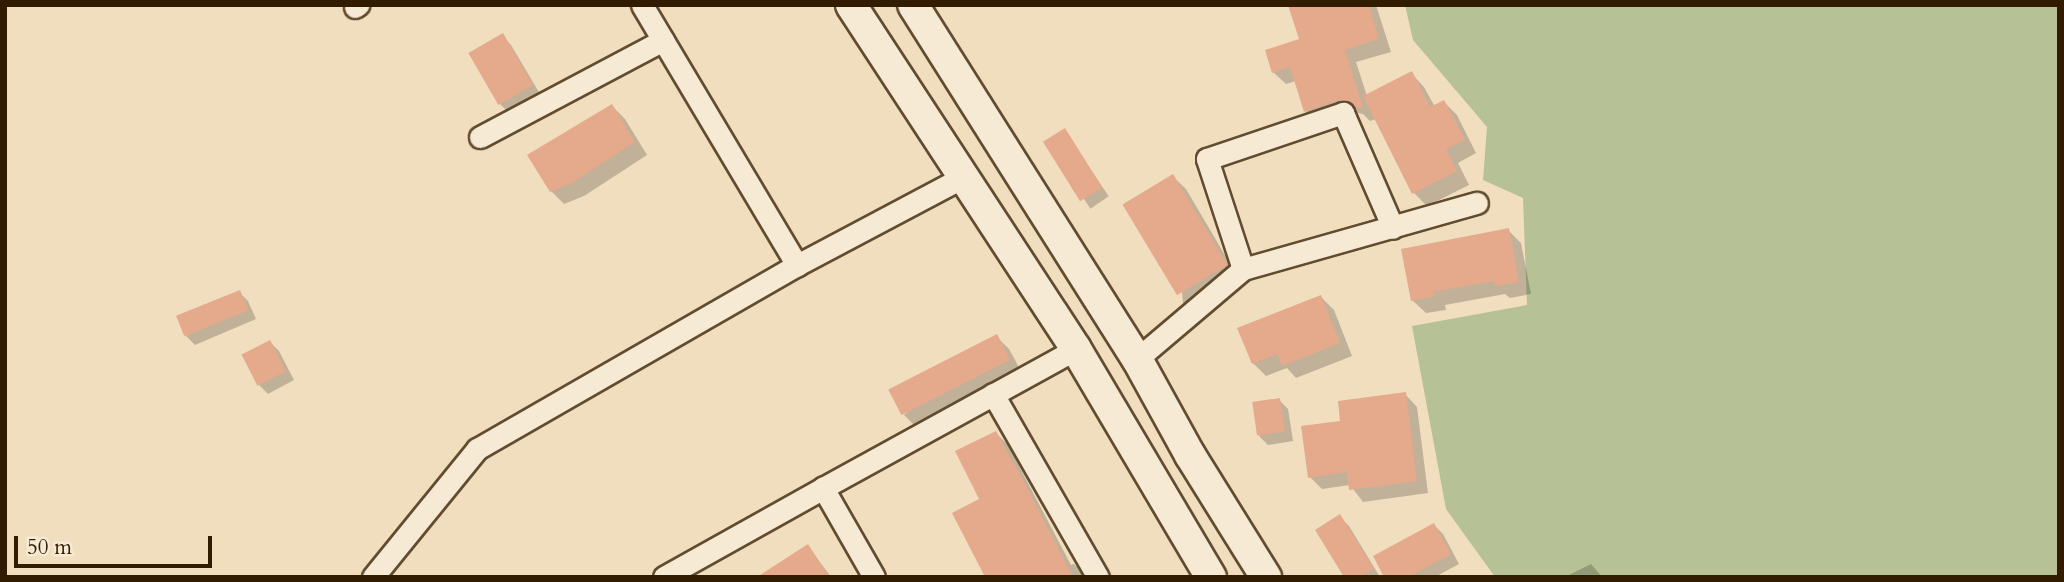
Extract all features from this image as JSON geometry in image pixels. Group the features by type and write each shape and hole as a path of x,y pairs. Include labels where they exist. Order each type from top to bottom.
{"main road":[{"path":"851,5 1076,349 1211,577"},
{"path":"913,5 1137,359 1190,455 1266,577"},
{"path":"1076,349 1116,325"}],"street":[{"path":"642,5 797,265"},
{"path":"480,137 663,40"},
{"path":"1242,269 1207,159 1343,113 1393,228"},
{"path":"373,577 477,449 797,265 963,177"},
{"path":"1137,359 1242,269 1477,203"},
{"path":"664,577 1076,349"},
{"path":"993,394 1098,577"},
{"path":"823,488 874,577"}],"green space":[{"path":"1405,5 2059,5 2059,577 1495,577 1446,509 1412,326 1527,305 1523,198 1483,180 1487,127 1413,40"}],"building":[{"path":"1288,5 1369,5 1379,39 1345,50 1363,107 1356,109 1351,102 1339,100 1304,112 1290,67 1272,73 1265,50 1299,39"},
{"path":"503,33 533,85 498,105 468,53"},
{"path":"1412,71 1430,107 1444,100 1465,140 1446,149 1457,171 1412,194 1363,96"},
{"path":"612,104 635,142 570,184 550,192 527,155"},
{"path":"1065,128 1102,187 1080,201 1043,142"},
{"path":"1173,174 1228,265 1177,295 1122,204"},
{"path":"1509,228 1519,282 1495,286 1494,281 1433,292 1434,297 1411,301 1401,249"},
{"path":"240,290 248,310 184,336 176,316"},
{"path":"1321,295 1340,343 1282,366 1277,354 1252,364 1237,328"},
{"path":"997,334 1010,360 901,415 888,389"},
{"path":"270,340 286,371 257,386 241,355"},
{"path":"1406,392 1417,481 1349,490 1347,472 1308,478 1301,426 1340,421 1338,401"},
{"path":"1280,398 1285,432 1257,436 1252,402"},
{"path":"996,431 1073,577 985,577 952,513 979,499 955,451"},
{"path":"1340,514 1374,569 1360,577 1344,577 1315,530"},
{"path":"1434,523 1451,554 1409,577 1384,577 1373,556"},
{"path":"808,544 829,577 757,577"}]}
